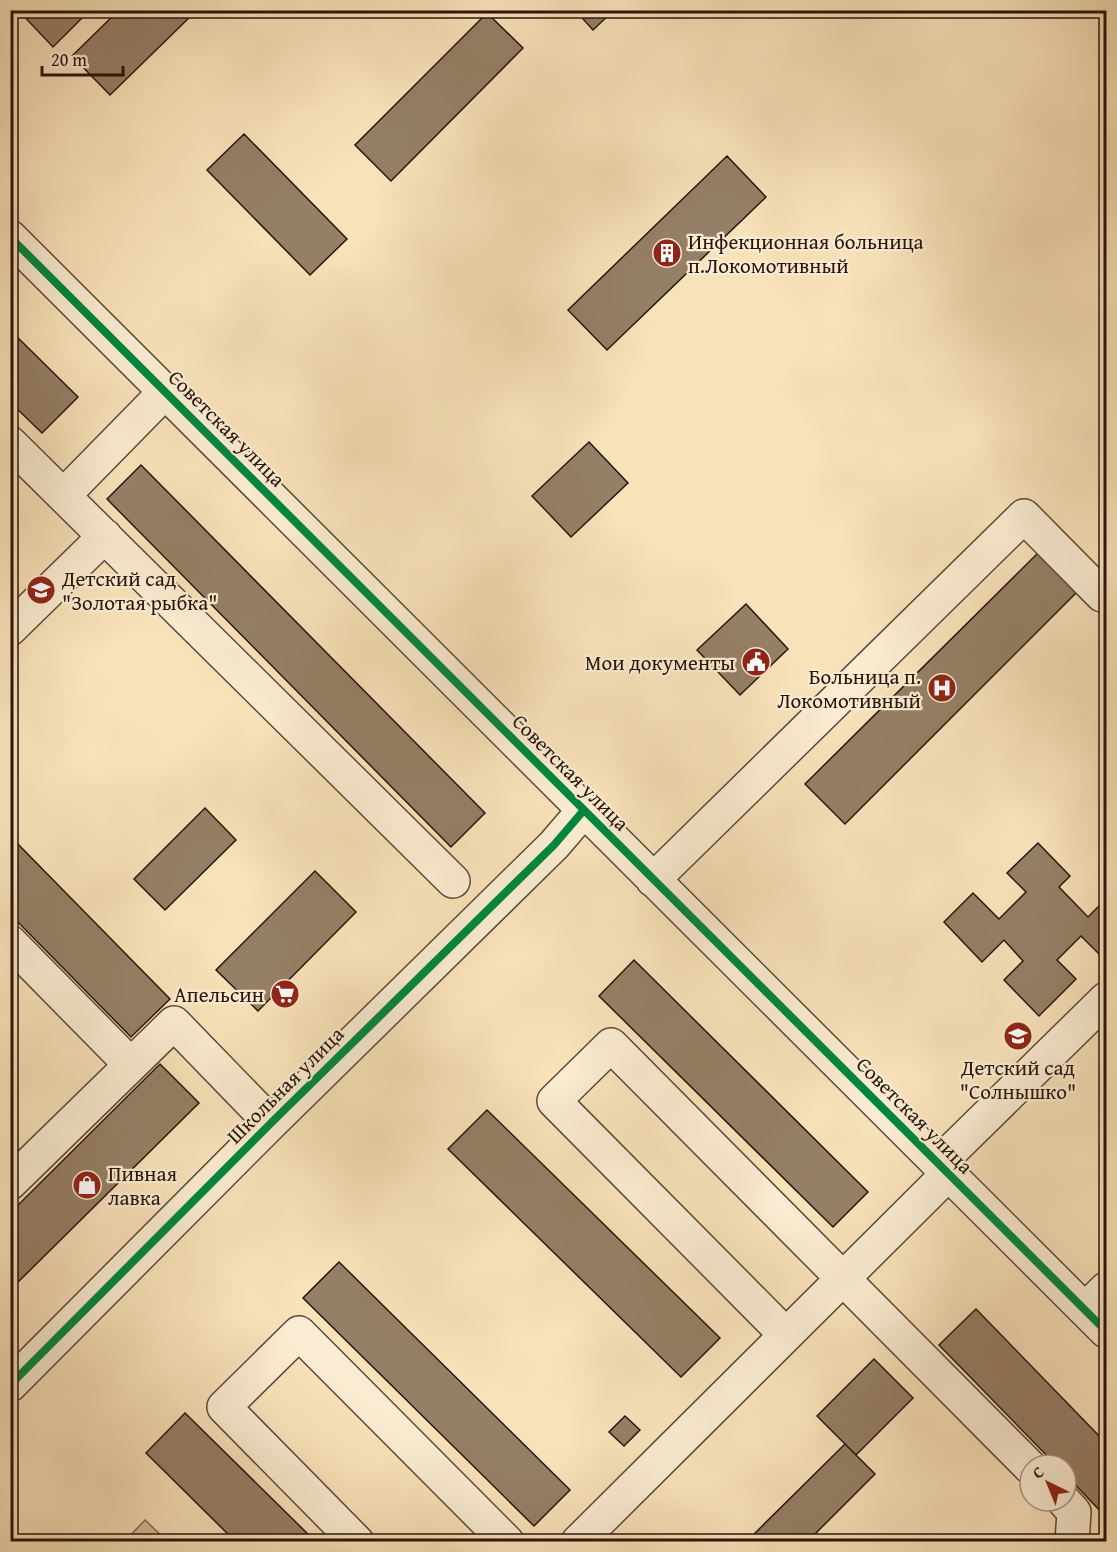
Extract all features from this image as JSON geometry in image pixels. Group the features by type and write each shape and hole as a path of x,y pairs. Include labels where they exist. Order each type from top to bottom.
{"street":[{"name":"Советская улица","path":"10,237 943,1169 1099,1310"},
{"path":"64,495 165,392"},
{"path":"10,442 453,881"},
{"path":"653,880 1024,516 1102,595"},
{"path":"10,629 105,536"},
{"name":"Школьная улица","path":"10,1385 554,845 584,810"},
{"path":"10,942 131,1065"},
{"path":"578,1542 843,1279 943,1169 1107,999"},
{"path":"10,1183 174,1023 272,1123"},
{"path":"786,1335 554,1101 611,1045 1018,1455"},
{"path":"357,1542 224,1407 299,1333 507,1542"},
{"path":"1072,1542 1074,1513"}],"shaded area":[{"path":"145,1520 167,1541 125,1541"}],"building":[{"path":"18,10 90,10 53,47"},
{"path":"119,10 197,10 110,95 72,56"},
{"path":"575,10 614,10 593,30"},
{"path":"487,13 523,48 391,181 355,145"},
{"path":"244,134 347,239 310,275 207,170"},
{"name":"Инфекционная больница п.Локомотивный","path":"727,156 766,197 607,350 568,310"},
{"path":"10,330 78,397 42,433 10,402"},
{"path":"589,442 628,483 571,537 532,496"},
{"path":"141,465 485,813 451,847 107,499"},
{"name":"Больница п. Локомотивный","path":"1039,552 1078,591 845,824 805,784"},
{"path":"746,604 788,649 740,695 697,650"},
{"path":"205,808 236,840 165,910 134,879"},
{"path":"10,836 170,999 131,1037 10,914"},
{"path":"1038,843 1070,876 1059,887 1088,917 1106,899 1106,952 1102,957 1081,936 1057,960 1076,979 1039,1016 1004,980 1023,961 1004,940 982,962 944,922 973,893 999,919 1026,892 1007,873"},
{"path":"315,871 356,912 258,1011 216,970"},
{"path":"634,960 868,1192 833,1227 599,996"},
{"path":"160,1064 199,1103 10,1290 10,1213"},
{"path":"487,1110 720,1338 681,1377 448,1149"},
{"path":"339,1262 570,1490 534,1526 303,1298"},
{"path":"976,1309 1106,1443 1106,1517 1078,1488 1078,1453 1044,1453 939,1345"},
{"path":"874,1359 913,1398 856,1455 817,1416"},
{"path":"185,1413 316,1542 236,1542 146,1453"},
{"path":"625,1416 640,1430 624,1446 609,1432"},
{"path":"845,1444 875,1474 807,1542 746,1542"}],"cycle path":[{"path":"10,237 1106,1331"},
{"path":"10,1385 271,1123 554,845 584,810"}],"place":[{"name":"Инфекционная больница п.Локомотивный","path":"667,253"},
{"name":"Детский сад \"Золотая рыбка\"","path":"41,590"},
{"name":"Мои документы","path":"756,662"},
{"name":"Больница п. Локомотивный","path":"942,688"},
{"name":"Апельсин","path":"285,994"},
{"name":"Детский сад \"Солнышко\"","path":"1018,1036"},
{"name":"Пивная лавка","path":"87,1185"}]}
